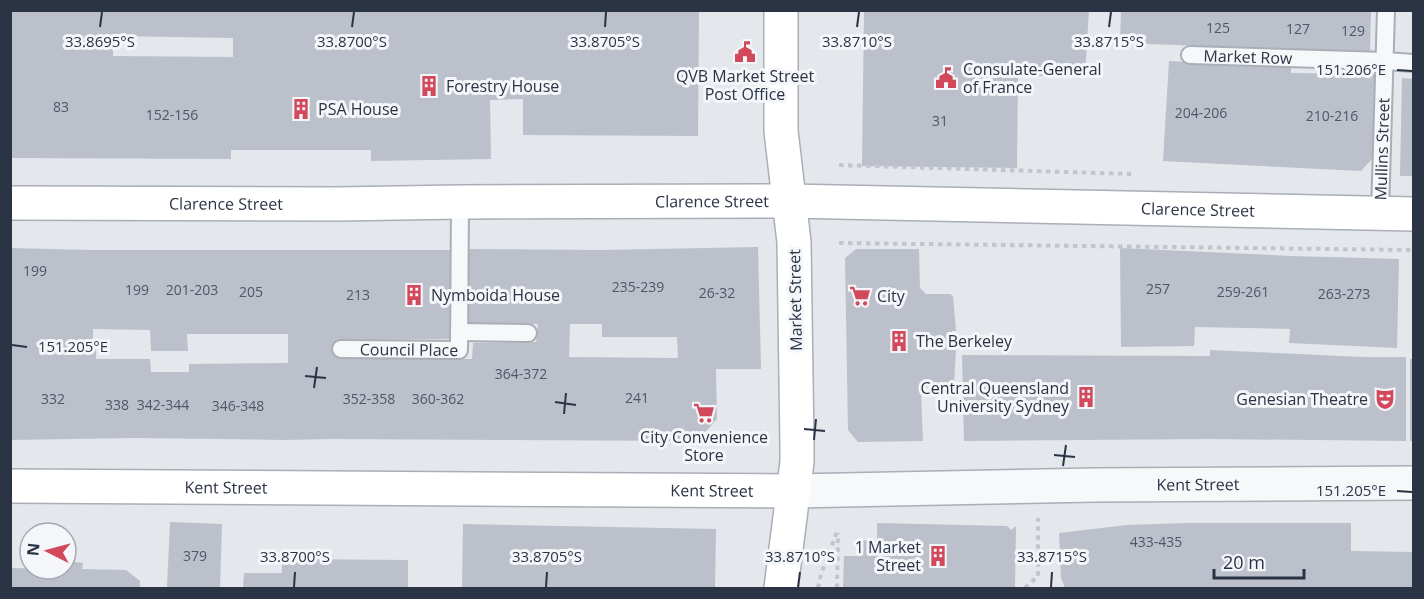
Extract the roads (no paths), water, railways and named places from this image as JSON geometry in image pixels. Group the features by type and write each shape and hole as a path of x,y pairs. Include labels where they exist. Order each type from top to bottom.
{"street":[{"name":"Market Street","path":"781,10 781,130 794,242 798,446 781,588"},
{"name":"Clarence Street","path":"10,203 337,204 789,201 1413,214"},
{"name":"Kent Street","path":"10,486 793,490 1413,483"}],"lane":[{"name":"Mullins Street","path":"1380,213 1386,10"},
{"name":"Market Row","path":"1190,55 1413,63"},
{"name":"Council Place","path":"341,349 459,350 460,202"},
{"name":"Council Place","path":"459,332 528,333"}],"place":[{"name":"QVB Market Street Post Office","path":"745,52"},
{"name":"Consulate-General of France","path":"946,78"},
{"name":"Forestry House","path":"429,86"},
{"name":"PSA House","path":"301,109"},
{"name":"Nymboida House","path":"414,295"},
{"name":"City","path":"860,296"},
{"name":"The Berkeley","path":"899,341"},
{"name":"Central Queensland University Sydney","path":"1086,397"},
{"name":"Genesian Theatre","path":"1385,399"},
{"name":"City Convenience Store","path":"704,413"},
{"name":"1 Market Street","path":"938,556"}]}
